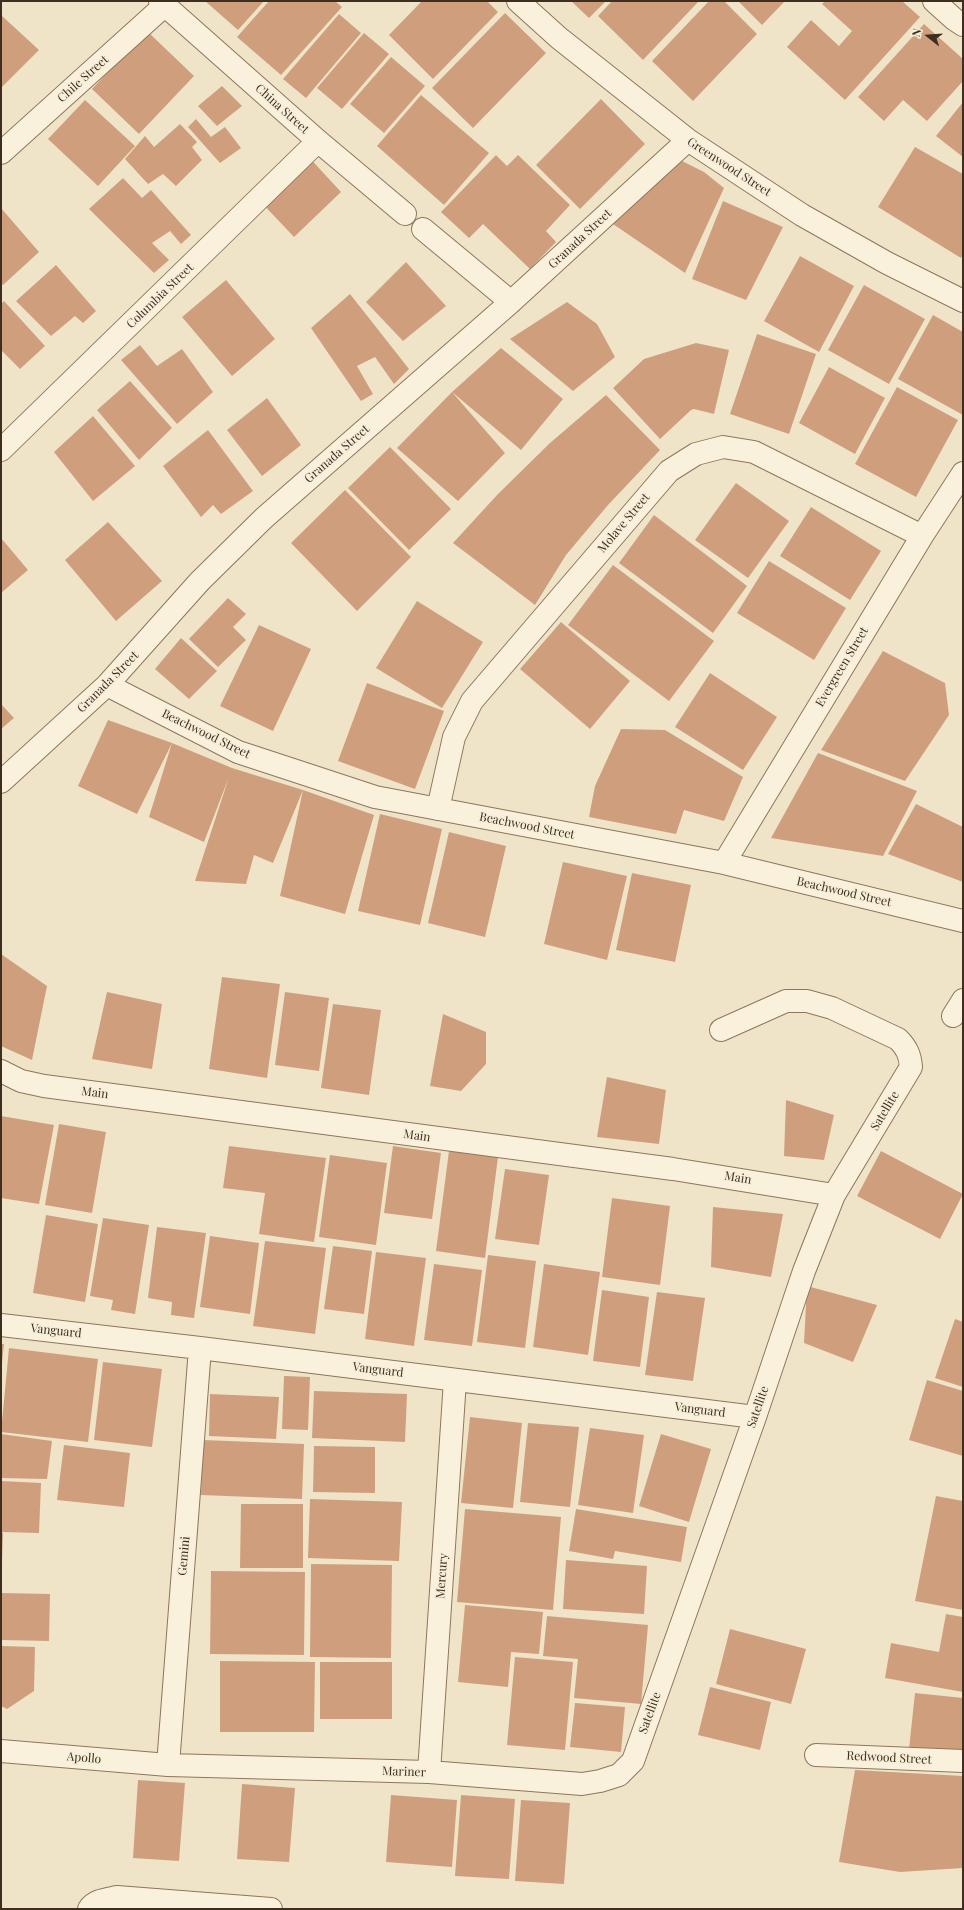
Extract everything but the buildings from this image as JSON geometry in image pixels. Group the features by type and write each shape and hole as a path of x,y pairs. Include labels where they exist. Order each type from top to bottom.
{"street":[{"name":"Greenwood Street","path":"518,1 560,38 688,140 802,215 887,263 963,301"},
{"path":"934,1 963,25"},
{"name":"China Street","path":"163,3 318,141 405,214"},
{"name":"Chile Street","path":"1,153 163,3"},
{"name":"Granada Street","path":"1,782 107,685 200,581 264,518 511,302 688,140"},
{"name":"Columbia Street","path":"1,450 318,141"},
{"path":"424,229 511,302"},
{"name":"Molave Street","path":"438,809 454,737 472,701 668,470 696,454 723,447 754,452 922,536"},
{"name":"Evergreen Street","path":"724,863 922,536 963,473"},
{"name":"Beachwood Street","path":"107,685 238,752 375,797 724,863 963,921"},
{"name":"Satellite","path":"633,1761 755,1417 804,1271 834,1195 911,1067 910,1056 906,1047 898,1040 832,1008 808,1001 786,1000 721,1030"},
{"name":"Main","path":"1,1071 21,1081 44,1086 673,1169 834,1195"},
{"name":"Vanguard","path":"1,1325 200,1348 755,1417"},
{"name":"Gemini","path":"168,1765 200,1348"},
{"name":"Mercury","path":"429,1772 455,1380"},
{"name":"Apollo","path":"1,1751 168,1765"},
{"name":"Redwood Street","path":"816,1755 963,1761"},
{"name":"Mariner","path":"168,1765 429,1772 582,1784 600,1781 619,1775 633,1761"},
{"path":"96,1904 117,1897 271,1909"}]}
